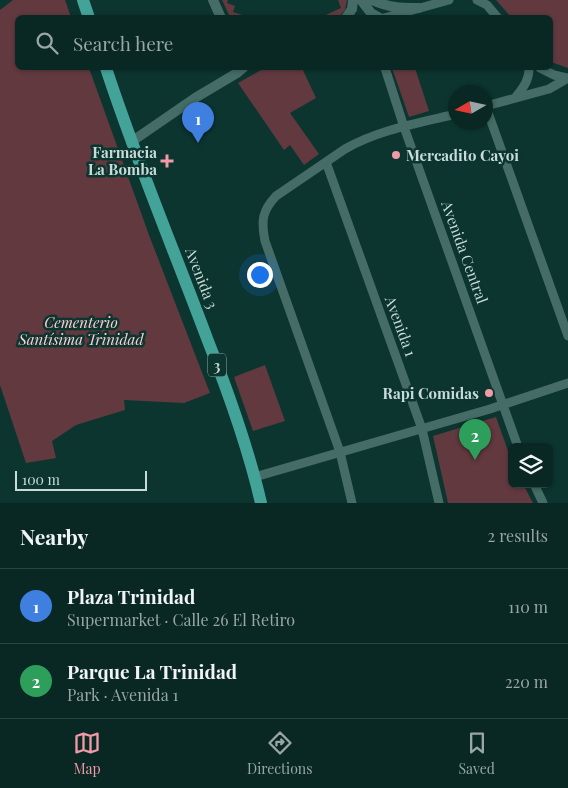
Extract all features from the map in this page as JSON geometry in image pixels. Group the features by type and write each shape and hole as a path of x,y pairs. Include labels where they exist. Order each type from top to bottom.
{"main road":[{"path":"83,0 89,15"},
{"name":"Avenida 3","path":"107,70 131,142 233,405 261,503"}],"street":[{"path":"213,0 219,15"},
{"path":"348,15 355,0 368,9 384,6 419,8"},
{"path":"361,0 368,9"},
{"path":"394,15 449,0"},
{"path":"477,0 487,5 495,15"},
{"path":"131,142 195,98 241,70"},
{"name":"Avenida Central","path":"385,70 517,443"},
{"path":"515,98 528,80 528,70"},
{"path":"545,70 568,78"},
{"path":"493,104 549,89 568,78"},
{"path":"352,503 340,452 265,241 262,227 264,212 276,196 363,139 448,116"},
{"path":"493,126 568,336"},
{"name":"Avenida 1","path":"326,162 422,429 439,503"},
{"path":"255,478 503,405 568,383"},
{"path":"536,488 543,503"}],"green space":[{"name":"Cementerio Santísima Trinidad","path":"13,0 65,0 70,15 15,15 15,70 90,70 149,235 210,393 184,403 124,400 125,410 76,425 52,441 56,458 26,463 0,385 0,10"},
{"path":"222,0 228,0 227,3 235,6 233,12 243,15 229,15"},
{"path":"338,0 347,0 345,10 341,15 326,15 341,8"},
{"path":"496,0 568,0 568,68 553,63 553,15 509,15"},
{"path":"261,70 303,70 316,98 290,113 319,154 304,165 290,145 284,150 238,83"},
{"path":"393,70 416,70 429,111 409,117"},
{"path":"265,365 285,421 253,431 234,377"},
{"path":"496,417 508,451 508,488 525,488 533,503 448,503 433,436"}],"place":[{"name":"Plaza Trinidad","path":"198,143"},
{"name":"Mercadito Cayoi","path":"396,155"},
{"name":"Farmacia La Bomba","path":"167,161"},
{"name":"Rapi Comidas","path":"489,393"},
{"name":"Parque La Trinidad","path":"475,460"}]}
